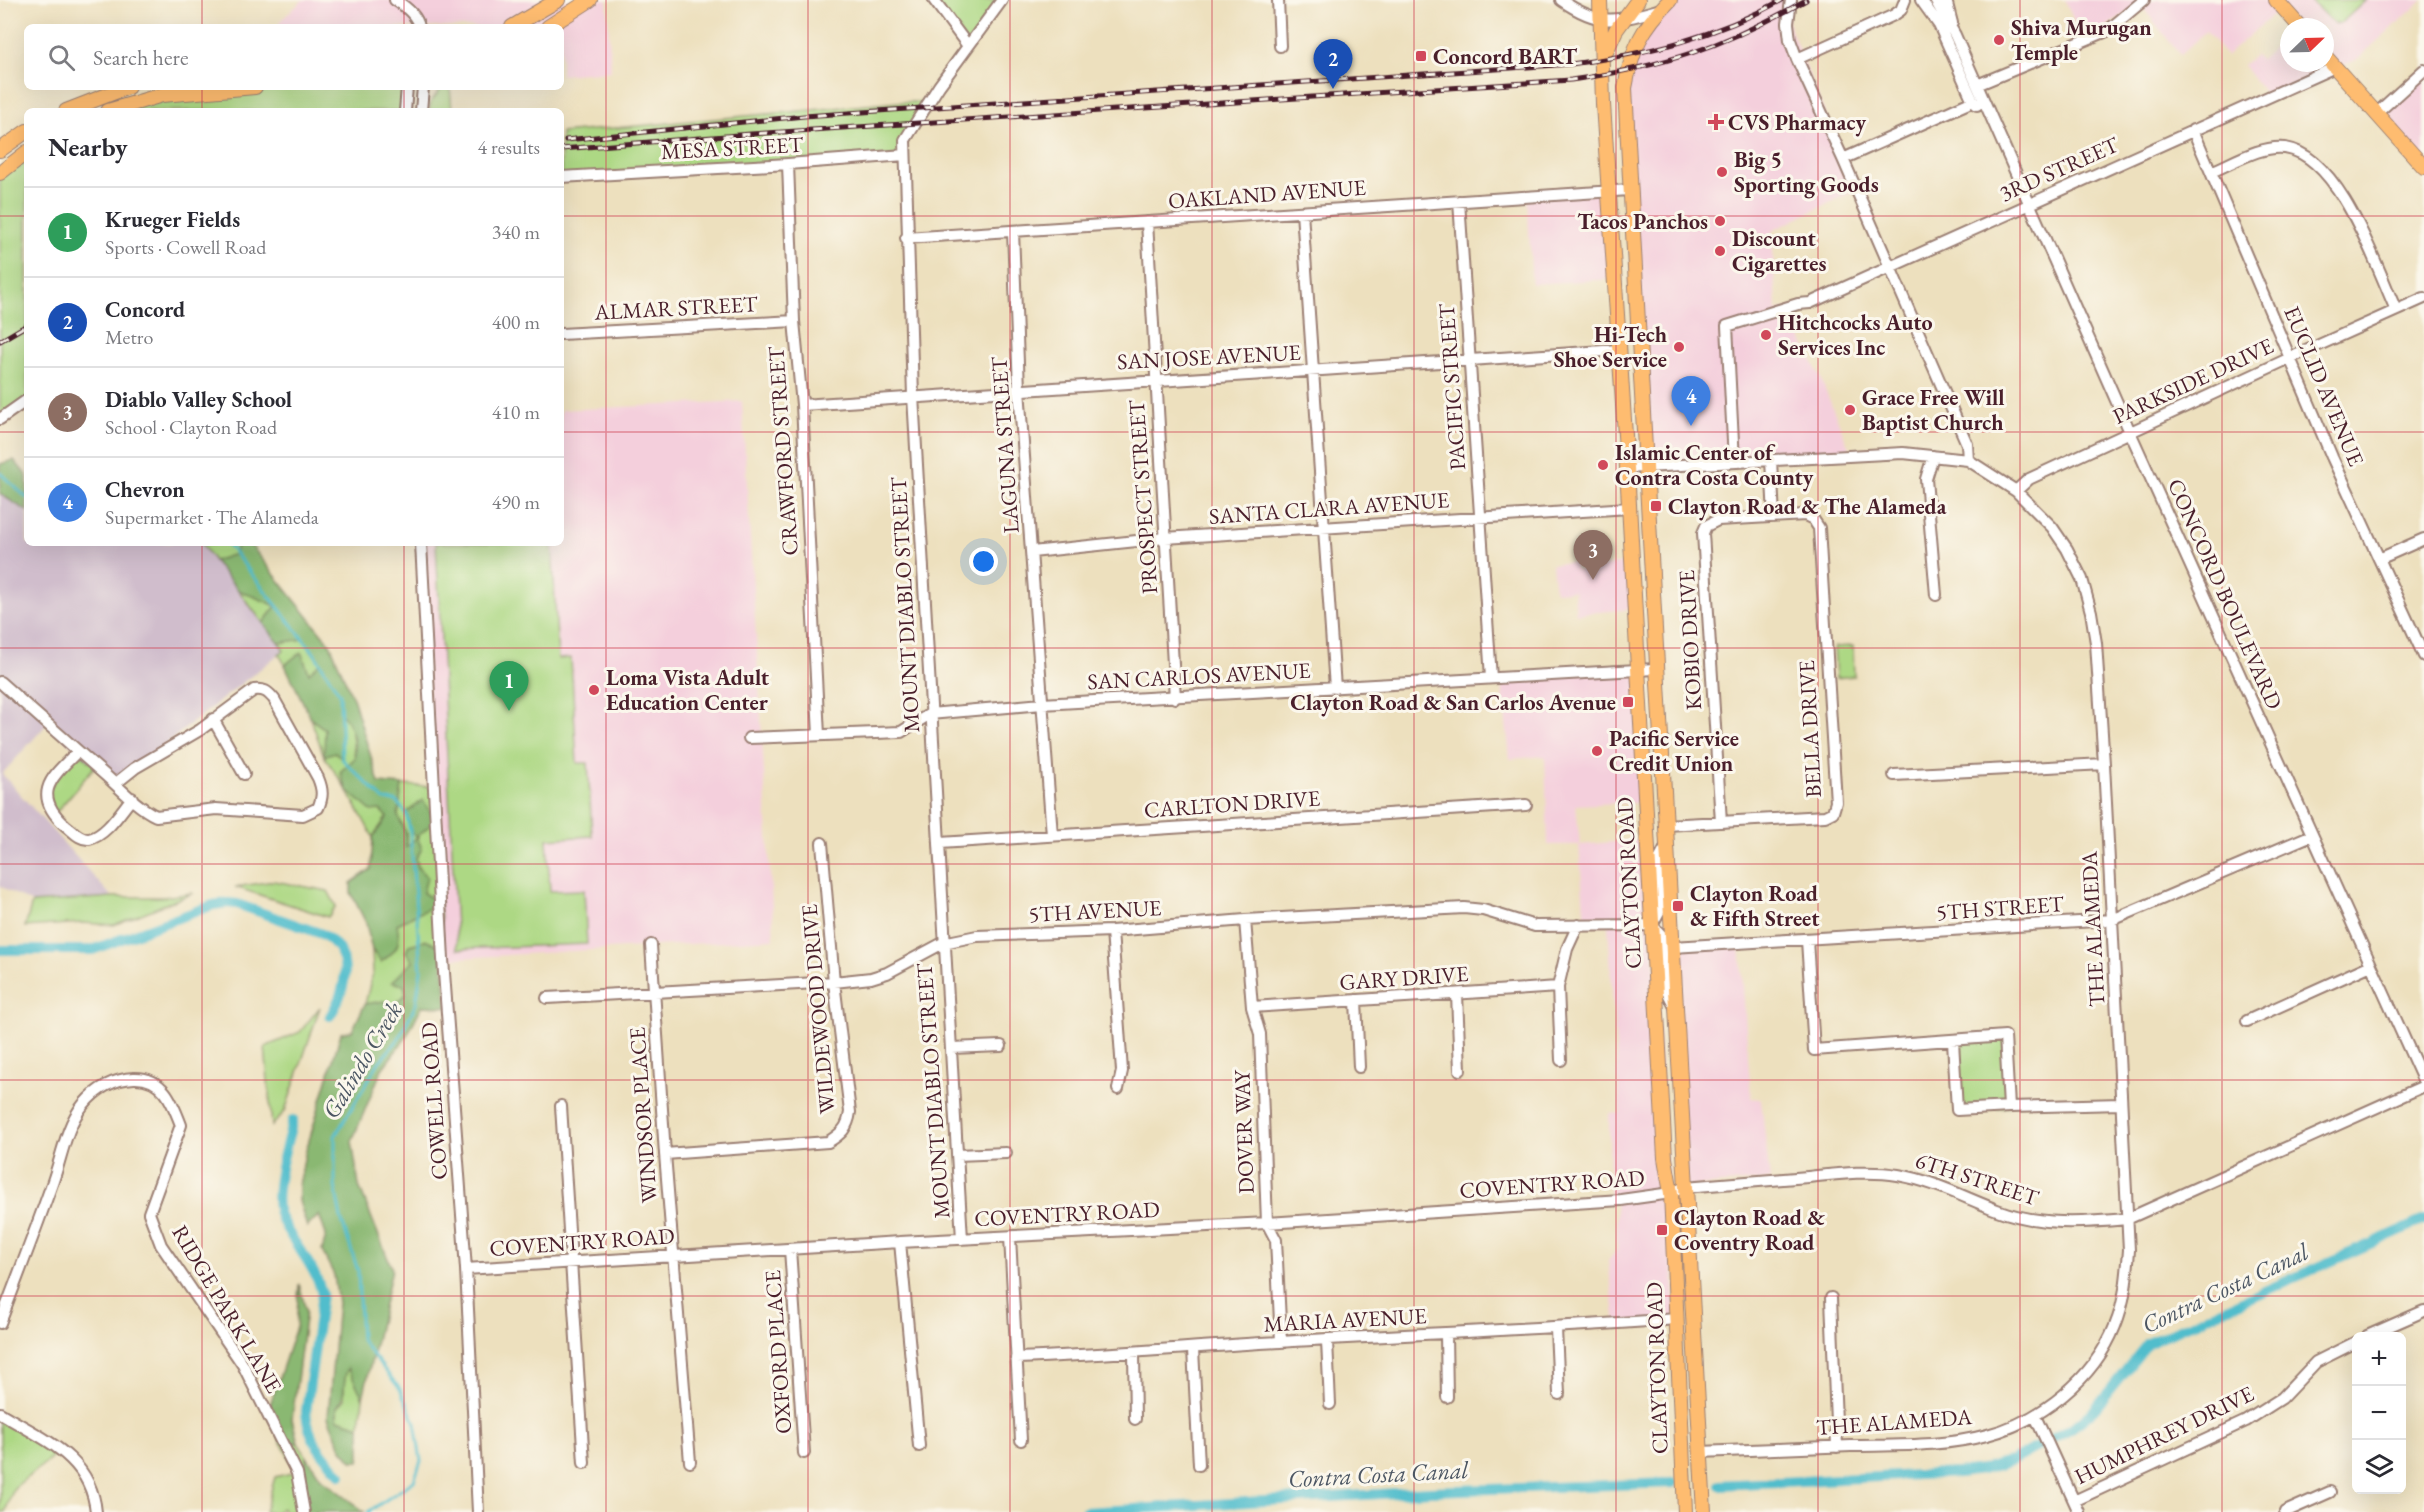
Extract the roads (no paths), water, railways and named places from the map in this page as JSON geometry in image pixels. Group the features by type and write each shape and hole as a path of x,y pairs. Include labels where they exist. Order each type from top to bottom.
{"main road":[{"path":"517,24 558,0"},
{"path":"553,24 590,0"},
{"name":"CLAYTON ROAD","path":"1600,0 1604,58 1603,104 1627,468 1665,1158 1671,1193 1684,1512"},
{"path":"1604,58 1616,30 1638,0"},
{"path":"2276,0 2292,18"},
{"name":"CLAYTON ROAD","path":"1666,4 1635,45 1624,88 1655,669 1673,947 1702,1509"},
{"path":"2335,67 2424,167"},
{"path":"74,108 120,90"},
{"path":"118,108 162,95 220,90"},
{"path":"0,150 24,133"},
{"path":"0,173 24,154"}],"street":[{"path":"395,0 407,9 418,24"},
{"path":"934,0 968,46"},
{"name":"MOUNT DIABLO STREET","path":"962,1239 913,396 906,238 905,140 927,102 1002,0"},
{"path":"1278,0 1280,46"},
{"path":"1561,0 1583,14 1601,20 1624,19 1666,4"},
{"path":"1791,0 1788,23 1790,40 1797,59 1967,444 1968,460"},
{"path":"1797,59 1894,15 1901,10 1905,0"},
{"name":"CONCORD BOULEVARD","path":"1921,0 1929,7 1939,25 1973,101 1993,120"},
{"name":"CONCORD BOULEVARD","path":"1935,0 1955,35 2130,432 2424,1084"},
{"name":"CONCORD BOULEVARD","path":"1946,0 1955,35"},
{"path":"1977,85 2107,31 2144,0"},
{"name":"3RD STREET","path":"1734,462 1726,326 1798,304 1810,303 2335,67"},
{"path":"2376,114 2424,70"},
{"path":"405,108 407,90"},
{"path":"422,108 423,90"},
{"path":"1843,159 1973,101"},
{"name":"EUCLID AVENUE","path":"2193,130 2337,467 2424,656"},
{"path":"2211,172 2271,149 2285,148 2302,154 2317,165 2350,207 2396,310"},
{"name":"MESA STREET","path":"564,177 788,164 905,154"},
{"name":"CRAWFORD STREET","path":"788,164 794,321 802,405 819,735"},
{"name":"OAKLAND AVENUE","path":"906,238 1629,190"},
{"name":"PACIFIC STREET","path":"1459,201 1491,678"},
{"path":"1302,212 1335,688"},
{"name":"PROSPECT STREET","path":"1147,222 1175,698"},
{"name":"LAGUNA STREET","path":"1013,231 1019,389 1052,835"},
{"name":"PARKSIDE DRIVE","path":"2016,490 2029,478 2424,298"},
{"name":"ALMAR STREET","path":"564,334 794,321"},
{"name":"SAN JOSE AVENUE","path":"802,405 1155,380 1470,362 1619,350"},
{"path":"0,419 24,402"},
{"name":"THE ALAMEDA","path":"1627,468 1903,453 1968,460 2016,490 2052,527 2067,549 2082,579 2096,643 2127,1219 2127,1281 2116,1325 2099,1357 2085,1373 2050,1406 2010,1428 1963,1440 1923,1444 1700,1452"},
{"path":"1933,456 1926,479 1936,595"},
{"path":"1771,460 1774,517"},
{"name":"SANTA CLARA AVENUE","path":"1032,552 1165,538 1629,508"},
{"name":"BELLA DRIVE","path":"1666,825 1825,816 1833,812 1836,802 1819,528 1817,522 1805,515 1774,517"},
{"name":"KOBIO DRIVE","path":"1721,822 1703,533 1706,526 1718,520 1774,517"},
{"path":"2379,559 2424,539"},
{"name":"COWELL ROAD","path":"421,546 443,960 466,1269 478,1512"},
{"name":"SAN CARLOS AVENUE","path":"749,738 901,732 930,714 1042,704 1655,669"},
{"path":"0,682 115,784 156,816 216,809 303,815 318,808 323,790 267,691 254,690 200,730 135,768 115,784"},
{"path":"213,720 244,774"},
{"path":"78,751 52,777 48,789 50,809 63,823 81,838 88,839 101,834 132,798"},
{"path":"1894,776 2104,764"},
{"name":"CARLTON DRIVE","path":"940,843 1526,805"},
{"name":"5TH STREET","path":"1673,947 2112,920 2312,835"},
{"name":"WILDEWOOD DRIVE","path":"665,1154 828,1142 841,1134 848,1122 850,1112 834,982 822,843"},
{"path":"1667,845 1658,862 1660,910 1652,925 1663,937 1665,987 1676,1008"},
{"name":"5TH AVENUE","path":"547,998 871,978 887,973 944,943 977,936 1112,931 1464,908 1483,910 1535,926 1652,925"},
{"name":"DOVER WAY","path":"1245,921 1252,1007 1260,1034 1267,1223 1276,1240 1281,1342"},
{"path":"1561,1060 1558,987 1567,950 1578,925"},
{"path":"1112,931 1122,1071 1118,1089"},
{"path":"1807,940 1814,1050 2005,1036 2008,1107"},
{"name":"WINDSOR PLACE","path":"651,945 690,1462"},
{"path":"2247,1021 2371,965"},
{"name":"GARY DRIVE","path":"1252,1007 1558,987"},
{"path":"1457,994 1460,1070"},
{"path":"1356,1000 1359,1067"},
{"path":"1953,1041 1957,1110 2121,1104"},
{"path":"951,1048 1000,1046"},
{"name":"RIDGE PARK LANE","path":"0,1323 67,1136 82,1106 101,1088 124,1079 147,1078 159,1086 170,1098 182,1125 149,1213 161,1245 243,1365 297,1473 304,1512"},
{"name":"6TH STREET","path":"1671,1193 1685,1187 1846,1174 1895,1175 1944,1186 1997,1210 2031,1219 2060,1223 2127,1219 2424,1084"},
{"path":"561,1106 584,1463"},
{"path":"957,1155 1006,1153"},
{"name":"COVENTRY ROAD","path":"466,1269 900,1242 1267,1223 1621,1200 1671,1193"},
{"path":"1010,1237 1022,1440"},
{"path":"900,1242 919,1446"},
{"name":"OXFORD PLACE","path":"790,1249 804,1453"},
{"path":"1831,1298 1837,1447"},
{"path":"2376,1332 2424,1311"},
{"name":"MARIA AVENUE","path":"1016,1358 1556,1329 1676,1319"},
{"path":"1556,1329 1559,1394"},
{"path":"1446,1334 1447,1397"},
{"path":"1327,1341 1330,1404"},
{"name":"HUMPHREY DRIVE","path":"2074,1501 2246,1421 2282,1398 2316,1362 2352,1343"},
{"path":"1193,1349 1199,1465"},
{"path":"1134,1353 1135,1419"},
{"path":"0,1413 72,1458 83,1471 96,1512"},
{"path":"2035,1416 2079,1512"},
{"path":"2285,1512 2330,1491"}],"waterway":[{"name":"Galindo Creek","path":"0,473 24,495"},
{"name":"Galindo Creek","path":"229,546 312,650 340,694 342,759 384,800 396,801 406,813 410,831 421,970 416,1004 398,1040 379,1062 335,1136 335,1186 341,1218 358,1271 361,1340 400,1389 415,1423 421,1461 414,1481 368,1512"},
{"name":"Contra Costa Canal","path":"0,950 92,950 213,905 237,904 322,934 333,942 340,951 345,972 341,994 330,1016"},
{"name":"Contra Costa Canal","path":"293,1120 281,1168 277,1195 278,1207 285,1226 314,1273 322,1294 306,1412 307,1422 313,1439 341,1475"},
{"name":"Contra Costa Canal","path":"1720,1485 1958,1473 1982,1470 2012,1461 2075,1426 2094,1410 2148,1343 2424,1220"},
{"name":"Contra Costa Canal","path":"1085,1512 1430,1491 1673,1483"}],"railway":[{"path":"566,140 804,116 1571,64 1626,55 1680,42 1732,24 1782,0"},
{"path":"564,149 751,134 1571,80 1635,68 1693,52 1748,30 1806,0"},
{"path":"0,341 24,327"}],"place":[{"name":"Shiva Murugan Temple","path":"1999,40"},
{"name":"Concord BART","path":"1421,56"},
{"name":"Concord","path":"1333,89"},
{"name":"CVS Pharmacy","path":"1716,122"},
{"name":"Big 5 Sporting Goods","path":"1722,172"},
{"name":"Tacos Panchos","path":"1720,221"},
{"name":"Discount Cigarettes","path":"1720,251"},
{"name":"Hitchcocks Auto Services Inc","path":"1766,335"},
{"name":"Hi-Tech Shoe Service","path":"1679,347"},
{"name":"Grace Free Will Baptist Church","path":"1850,410"},
{"name":"Chevron","path":"1691,426"},
{"name":"Islamic Center of Contra Costa County","path":"1603,465"},
{"name":"Clayton Road & The Alameda","path":"1656,506"},
{"name":"Diablo Valley School","path":"1593,580"},
{"name":"Loma Vista Adult Education Center","path":"594,690"},
{"name":"Clayton Road & San Carlos Avenue","path":"1628,702"},
{"name":"Krueger Fields","path":"509,711"},
{"name":"Pacific Service Credit Union","path":"1597,751"},
{"name":"Clayton Road & Fifth Street","path":"1678,906"},
{"name":"Clayton Road & Coventry Road","path":"1662,1230"}]}
